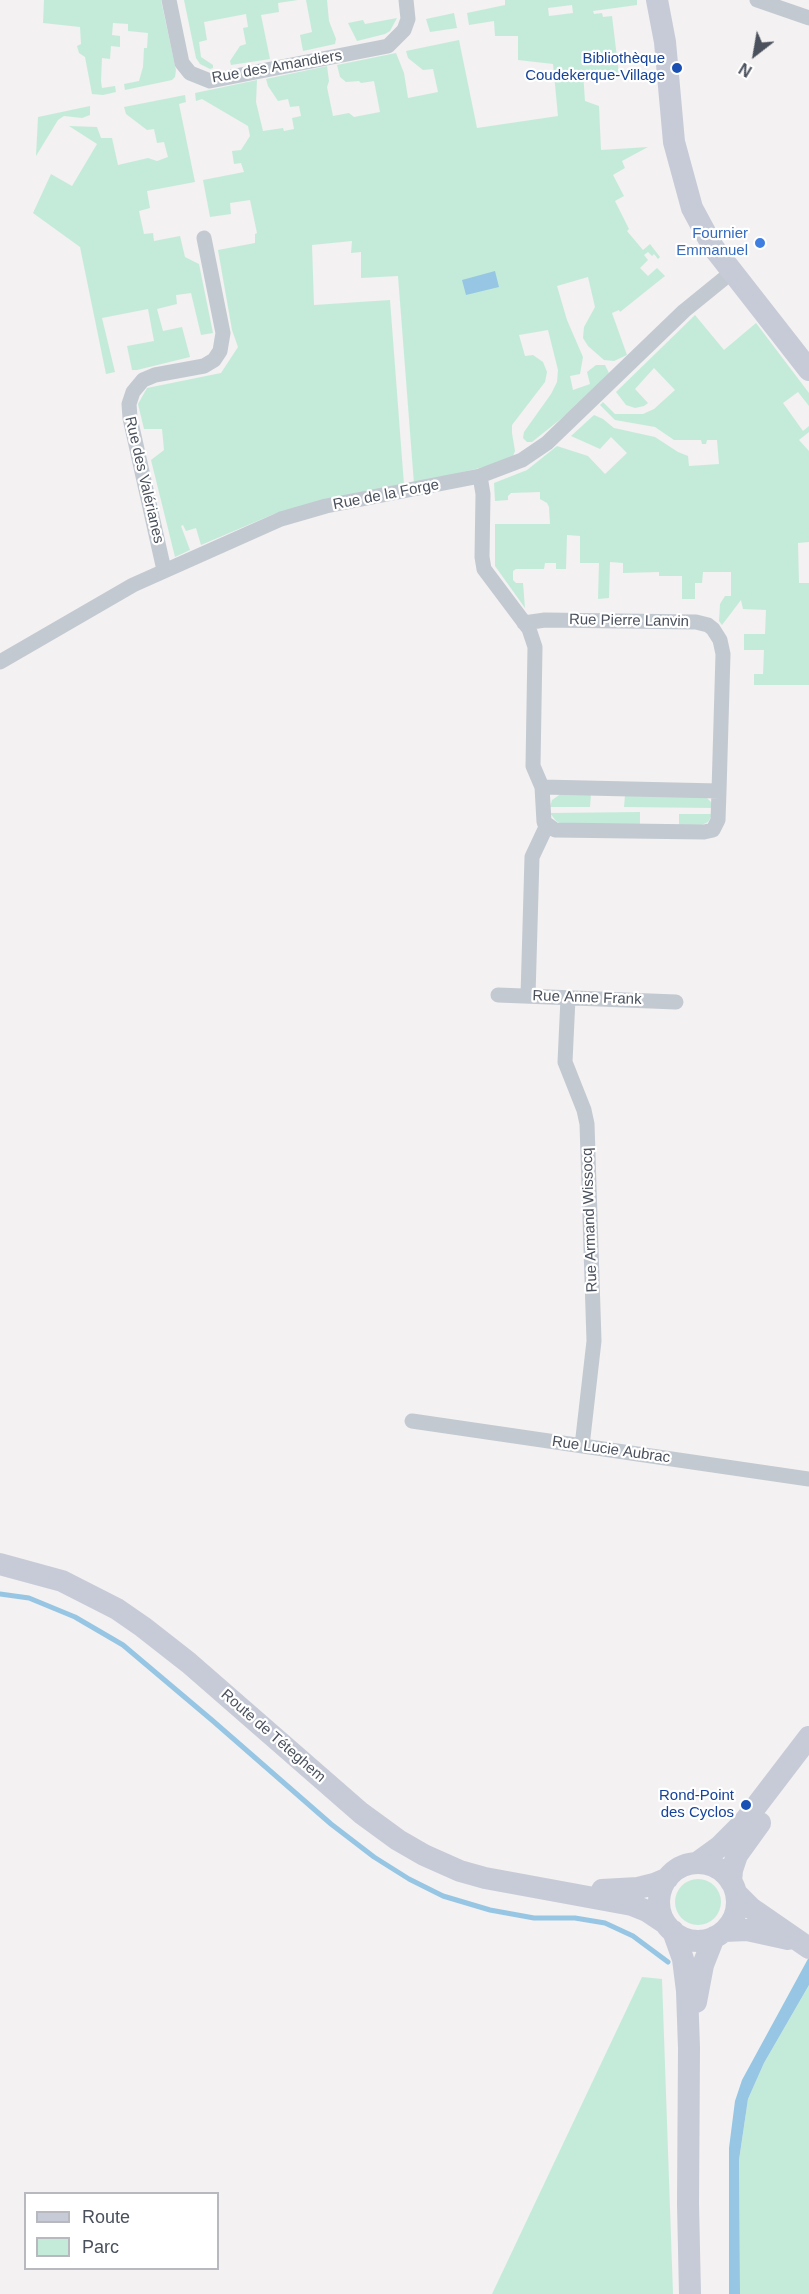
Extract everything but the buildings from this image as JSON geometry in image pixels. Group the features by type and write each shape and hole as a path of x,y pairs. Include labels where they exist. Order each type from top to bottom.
{"main road":[{"path":"657,0 663,27 671,125 679,169 689,202 702,230 809,370"},
{"name":"Route de Téteghem","path":"0,1564 32,1571 69,1585 111,1606 143,1627 189,1663 361,1813 398,1840 434,1860 472,1875 633,1905 647,1911 669,1927"},
{"path":"690,2294 689,2048 685,1968 681,1950 659,1901 662,1888 668,1878 681,1867 697,1863 719,1847 744,1822 809,1737"},
{"path":"689,2048 700,1974 707,1952 736,1912 735,1860 744,1843 809,1760"},
{"path":"697,1863 716,1867 751,1908 805,1946"},
{"name":"Route de Téteghem","path":"554,1889 628,1889 654,1884 668,1878"},
{"path":"669,1927 682,1937 692,1940 747,1930 805,1946"}],"street":[{"name":"Rue des Amandiers","path":"169,0 182,63 190,73 210,81 388,46 402,35 406,25 408,11 406,0"},
{"path":"756,0 809,18"},
{"name":"Rue des Valérianes","path":"164,570 130,418 129,404 133,392 143,380 155,375 204,366 214,360 220,351 224,333 204,238"},
{"name":"Rue de la Forge","path":"0,662 123,590 281,519 304,512 480,476 512,465 540,449 684,311 732,272"},
{"path":"480,476 483,494 482,557 484,569 532,635 535,647 533,766 542,787 543,817 547,825 532,857 528,996"},
{"name":"Rue Pierre Lanvin","path":"524,623 545,620 703,623 713,629 720,640 723,654 718,820 715,827 709,831 555,830 547,825"},
{"path":"542,787 719,791"},
{"name":"Rue Anne Frank","path":"498,995 676,1002"},
{"name":"Rue Armand Wissocq","path":"568,998 566,1062 587,1124 594,1341 582,1446"},
{"name":"Rue Lucie Aubrac","path":"412,1421 809,1479"}],"green space":[{"path":"44,0 161,0 176,70 175,77 172,80 125,90 124,84 139,81 148,33 128,31 128,24 113,23 112,35 120,36 120,47 111,46 110,59 102,58 101,81 102,88 115,86 116,92 103,95 92,94 85,57 79,53 77,46 81,44 80,27 43,23"},
{"path":"184,0 298,0 278,3 279,12 261,15 270,59 231,65 230,61 240,46 246,44 243,28 248,27 246,14 204,22 207,40 199,42 201,57 213,65 210,69 200,64 196,58"},
{"path":"306,0 327,0 329,21 336,39 335,44 303,51 300,35 312,32"},
{"path":"505,0 637,0 637,5 593,11 594,14 602,13 603,17 612,16 619,74 591,76 590,72 583,72 585,101 599,106 601,150 648,147 622,161 625,168 613,175 624,196 615,201 629,229 627,231 643,250 650,244 660,257 658,259 654,254 652,256 648,252 644,255 648,260 640,268 648,276 657,268 665,276 620,312 619,310 612,313 627,355 614,361 604,360 588,346 583,338 584,327 595,307 588,277 557,286 567,320 583,357 580,374 570,376 573,390 590,384 587,372 596,365 605,365 609,373 577,406 532,442 527,442 523,438 524,432 551,394 557,382 558,370 548,330 519,335 525,356 533,355 543,362 547,372 545,382 512,425 515,451 513,456 488,466 414,484 398,276 361,278 361,252 351,253 352,241 312,245 314,305 390,300 404,485 323,500 274,514 201,545 196,528 186,531 183,525 181,526 190,550 175,557 151,460 164,450 162,429 144,429 138,404 147,388 221,373 238,347 232,330 218,250 255,243 257,233 250,200 230,203 231,214 210,217 203,180 244,172 241,163 234,164 232,151 241,150 250,136 248,126 202,99 196,101 195,93 257,80 256,102 263,131 294,129 292,118 301,116 299,106 290,107 288,99 278,101 266,79 327,66 329,81 327,87 333,116 349,113 354,117 380,112 374,81 346,82 340,77 337,65 396,53 404,73 408,98 438,92 433,69 423,70 408,58 406,51 459,40 477,128 558,116 553,64 518,60 518,36 495,36 494,21 469,25 467,13 505,5","holes":["572,5 573,13 549,16 548,8"]},
{"path":"454,13 457,28 430,32 426,19"},
{"path":"397,18 390,31 385,34 357,41 348,23 363,20 365,24"},
{"path":"185,95 186,102 179,104 195,182 147,191 150,208 139,211 144,234 153,233 154,241 180,236 185,257 199,264 213,333 201,335 191,293 176,295 177,304 157,309 163,331 182,327 190,357 132,370 127,346 154,341 148,309 102,318 115,372 106,374 80,247 33,213 51,174 72,186 97,144 69,126 97,127 101,138 112,138 118,165 148,158 157,161 168,157 164,142 157,143 154,129 147,130 126,114 124,107"},
{"path":"90,106 90,115 82,118 64,116 58,120 36,156 38,117"},
{"path":"695,315 724,350 756,323 809,393 809,406 798,392 783,403 803,431 809,426 809,432 799,440 809,451 809,542 798,543 799,583 809,583 809,685 754,685 754,674 763,674 764,650 744,650 744,634 765,634 766,610 743,609 741,600 722,625 719,621 720,604 725,596 731,596 731,572 703,572 702,583 695,583 695,599 682,599 682,576 659,576 659,572 623,573 623,563 610,562 609,598 598,599 599,563 580,563 580,536 567,535 566,569 556,569 556,563 545,563 544,569 516,569 513,571 513,580 516,583 523,583 525,608 495,566 495,524 550,524 549,507 540,499 540,492 511,493 508,500 495,501 494,483 527,470 557,446 588,456 605,474 627,453 611,437 600,449 571,436 594,415 614,428 655,437 688,456 689,466 719,464 717,440 707,440 706,444 702,444 701,440 674,440 655,427 615,420 600,405 603,402 615,414 643,414 654,409 675,390 654,368 635,389 648,403 644,406 635,408 626,405 616,392"},
{"path":"562,793 591,794 590,807 550,807 552,800"},
{"path":"625,795 706,797 713,804 713,808 624,807"},
{"path":"640,812 640,825 561,824 550,813"},
{"path":"679,814 713,814 708,822 702,825 679,826"},
{"path":"698,1879 714,1886 721,1902 714,1918 698,1925 682,1918 675,1902 682,1886"},
{"path":"642,1977 662,1979 673,2294 492,2294"},
{"path":"809,1985 809,2294 740,2294 739,2160 748,2099 764,2063"}],"water":[{"path":"495,271 499,287 466,295 462,280"},
{"path":"809,1957 809,1985 764,2063 748,2099 739,2160 740,2294 729,2294 729,2148 735,2101 742,2080"}],"waterway":[{"path":"0,1594 29,1598 75,1617 123,1645 331,1824 374,1857 409,1879 443,1896 490,1910 534,1918 575,1918 605,1923 633,1936 668,1962"}],"place":[{"name":"Bibliothèque Coudekerque-Village","path":"677,68"},
{"name":"Fournier Emmanuel","path":"760,243"},
{"name":"Rond-Point des Cyclos","path":"746,1805"}]}
